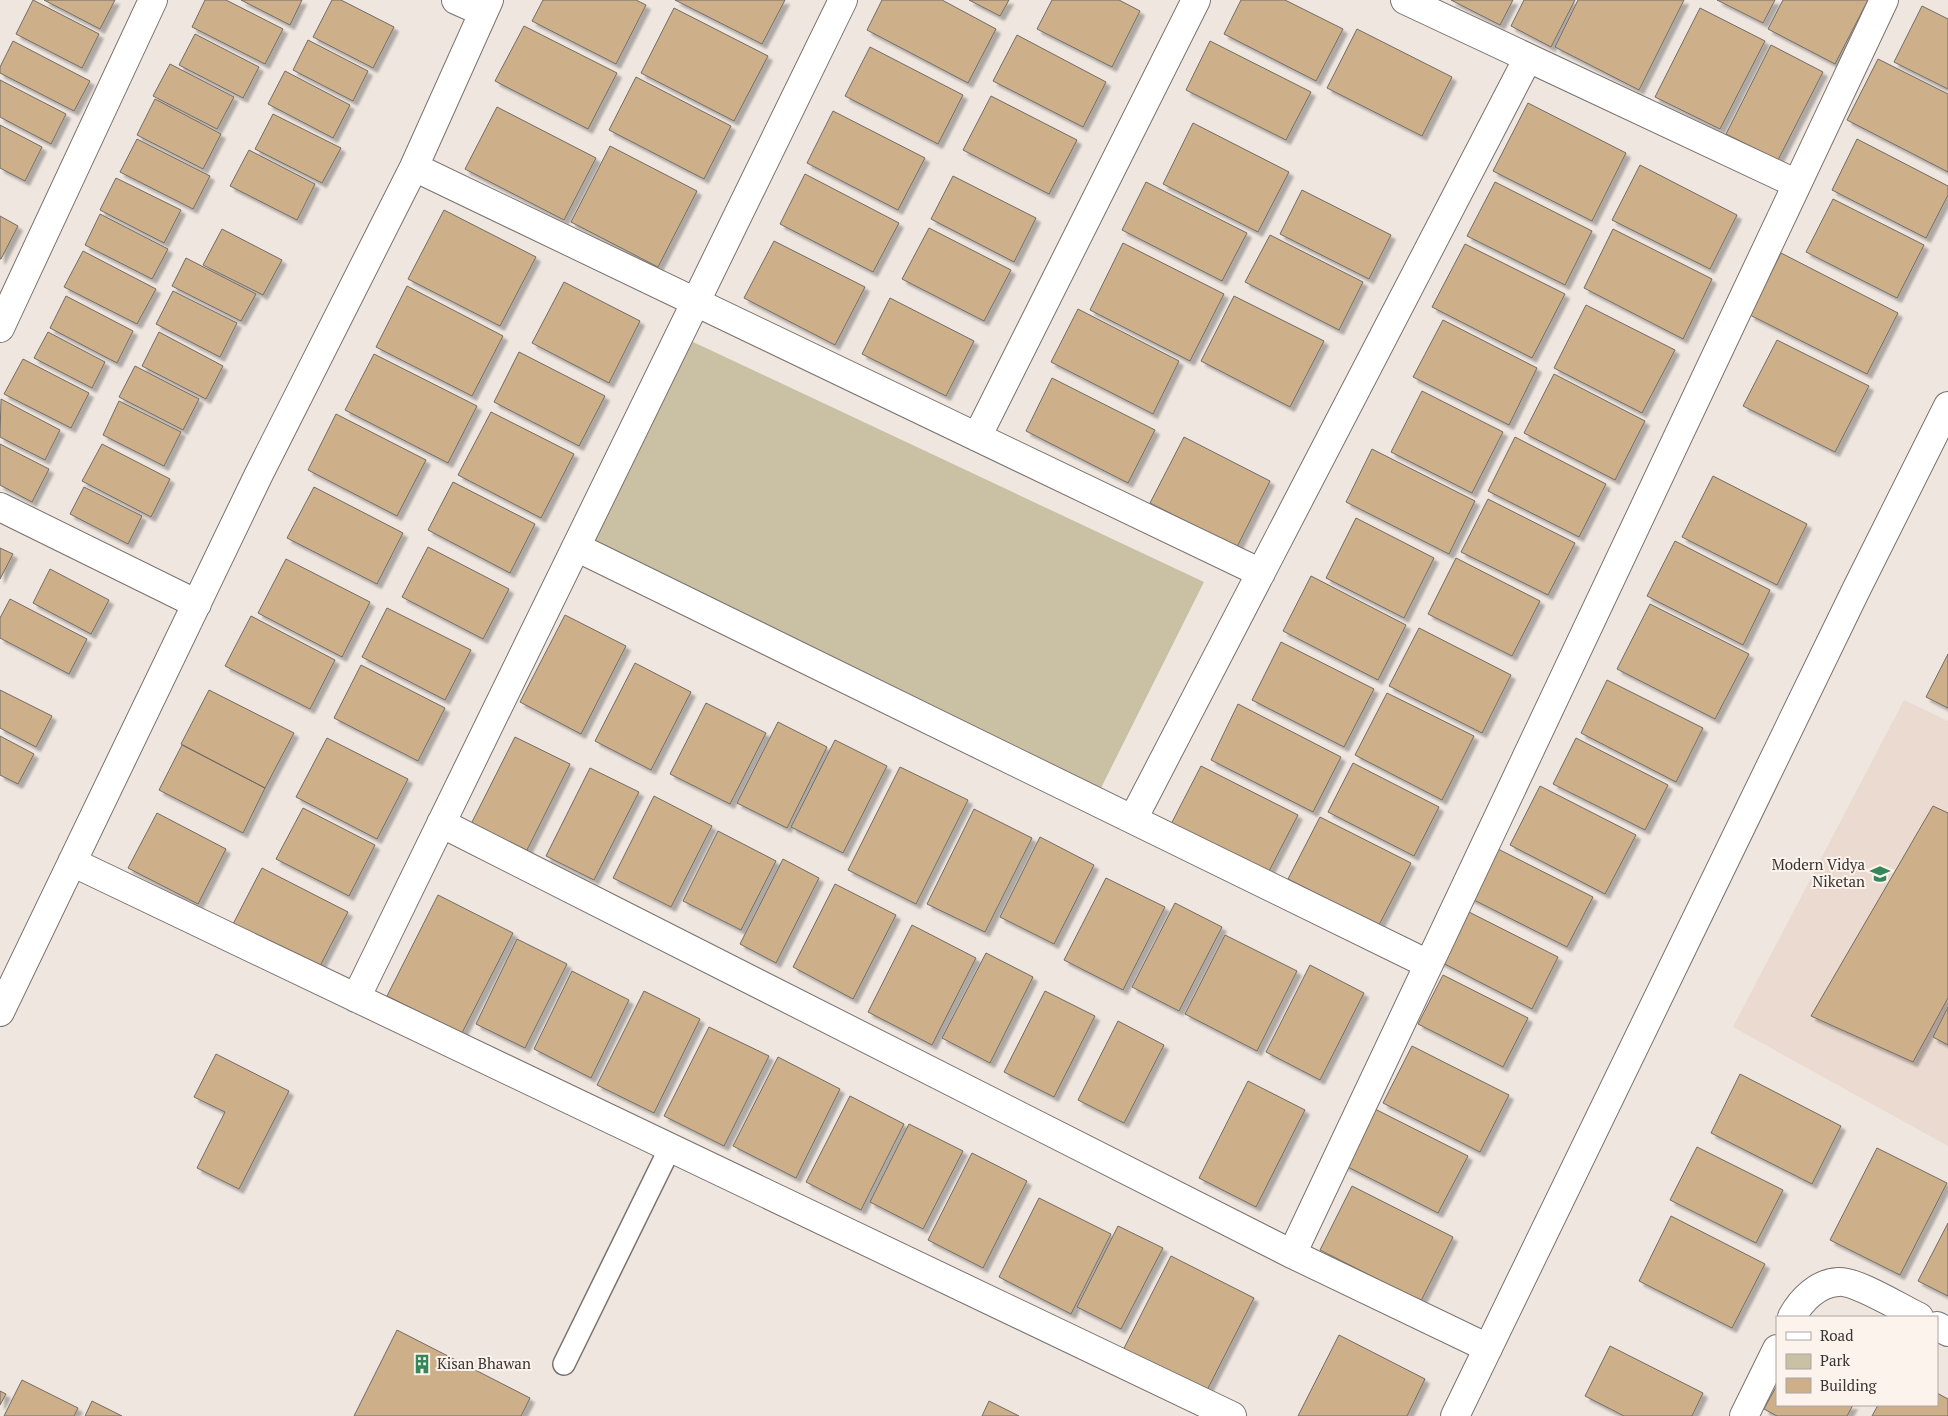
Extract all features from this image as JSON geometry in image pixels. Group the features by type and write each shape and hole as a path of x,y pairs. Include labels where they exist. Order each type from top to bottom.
{"street":[{"path":"0,328 153,0"},
{"path":"0,1012 196,604 414,167 486,6 456,0"},
{"path":"356,998 843,0"},
{"path":"977,437 1196,0"},
{"path":"1405,0 1797,184"},
{"path":"1292,1254 1884,0"},
{"path":"1133,819 1528,58"},
{"path":"414,167 1261,573"},
{"path":"1455,1416 1856,590 1948,406"},
{"path":"0,507 196,604"},
{"path":"576,547 1428,964"},
{"path":"441,823 1292,1254 1488,1348"},
{"path":"72,862 1219,1413"},
{"path":"1792,1316 1798,1305 1819,1287 1839,1281 1857,1286 1917,1316"},
{"path":"1744,1416 1776,1351"}],"lane":[{"path":"564,1364 670,1148"}],"shaded area":[{"name":"Modern Vidya Niketan","path":"1904,700 1948,721 1948,1146 1733,1027"}],"green space":[{"path":"691,341 1204,582 1100,790 591,545"}],"building":[{"path":"33,0 99,34 82,68 16,34"},
{"path":"44,0 115,0 100,29"},
{"path":"205,0 226,0 283,29 265,64 192,27"},
{"path":"241,0 302,0 290,25"},
{"path":"332,0 341,0 394,27 373,68 313,37"},
{"path":"543,0 636,0 646,5 616,64 532,21"},
{"path":"675,0 785,0 762,44"},
{"path":"882,0 942,0 996,29 968,83 867,30"},
{"path":"969,0 1009,0 1000,16"},
{"path":"1052,0 1119,0 1140,11 1112,67 1037,29"},
{"path":"1241,0 1285,0 1343,29 1316,81 1224,34"},
{"path":"1451,0 1513,0 1500,25"},
{"path":"1524,0 1575,0 1551,47 1511,26"},
{"path":"1578,0 1684,0 1639,90 1555,47"},
{"path":"1717,0 1775,0 1763,23"},
{"path":"1783,0 1868,0 1835,64 1768,29"},
{"path":"1922,6 1948,19 1948,89 1894,62"},
{"path":"674,8 768,56 734,121 641,73"},
{"path":"1700,8 1765,41 1720,129 1655,97"},
{"path":"524,26 617,73 588,129 495,81"},
{"path":"1357,29 1452,77 1422,136 1327,88"},
{"path":"195,34 259,67 243,98 179,65"},
{"path":"1017,35 1106,82 1083,127 993,81"},
{"path":"308,40 368,71 353,101 293,70"},
{"path":"13,41 90,81 74,111 0,73 0,67"},
{"path":"1210,41 1311,92 1286,140 1186,90"},
{"path":"1771,45 1823,72 1778,160 1726,134"},
{"path":"870,47 963,95 938,144 845,96"},
{"path":"1878,59 1948,94 1948,172 1847,120"},
{"path":"170,64 234,97 217,129 153,96"},
{"path":"285,71 350,105 333,138 268,104"},
{"path":"636,77 731,126 704,179 609,130"},
{"path":"0,80 66,114 51,144 0,117"},
{"path":"991,96 1077,140 1049,194 963,150"},
{"path":"155,99 221,134 203,169 137,135"},
{"path":"1528,103 1626,153 1592,221 1493,171"},
{"path":"497,107 596,158 564,220 465,169"},
{"path":"833,111 925,158 898,210 807,163"},
{"path":"273,114 341,148 322,183 255,149"},
{"path":"1193,123 1289,172 1258,232 1163,184"},
{"path":"0,125 42,147 25,181 0,168"},
{"path":"137,139 210,176 193,209 120,172"},
{"path":"1857,139 1948,186 1948,195 1926,238 1832,190"},
{"path":"610,146 697,191 658,267 571,222"},
{"path":"249,150 315,184 297,220 230,186"},
{"path":"1640,165 1737,215 1710,269 1612,220"},
{"path":"805,174 899,223 873,272 780,224"},
{"path":"953,176 1036,218 1014,262 931,219"},
{"path":"116,178 181,210 164,243 100,210"},
{"path":"1146,182 1247,233 1222,281 1122,230"},
{"path":"1495,182 1592,231 1565,285 1467,236"},
{"path":"1302,190 1391,235 1369,279 1280,234"},
{"path":"1833,199 1924,245 1897,298 1806,252"},
{"path":"444,210 536,257 500,326 408,279"},
{"path":"100,214 168,249 152,279 85,245"},
{"path":"0,216 18,226 1,259 0,259"},
{"path":"929,228 1011,270 984,321 902,279"},
{"path":"222,229 282,260 263,295 203,265"},
{"path":"1613,229 1712,279 1683,339 1584,288"},
{"path":"1270,235 1363,282 1339,330 1245,282"},
{"path":"774,241 865,287 835,345 744,298"},
{"path":"1123,243 1224,294 1190,361 1090,310"},
{"path":"1465,244 1565,294 1532,358 1432,307"},
{"path":"83,251 156,289 137,324 64,287"},
{"path":"1781,253 1898,313 1867,374 1750,315"},
{"path":"186,258 256,294 241,321 172,286"},
{"path":"564,282 640,321 609,383 532,343"},
{"path":"407,286 503,336 472,396 376,347"},
{"path":"173,291 237,323 220,357 156,324"},
{"path":"66,296 133,331 117,363 50,328"},
{"path":"1234,296 1324,341 1290,407 1201,361"},
{"path":"890,298 974,341 946,396 862,354"},
{"path":"1586,305 1675,350 1642,413 1554,368"},
{"path":"1078,309 1179,361 1153,414 1051,362"},
{"path":"1443,320 1537,368 1509,425 1413,377"},
{"path":"48,332 105,362 92,388 34,358"},
{"path":"159,332 223,366 206,399 142,366"},
{"path":"1777,340 1869,386 1835,452 1743,406"},
{"path":"519,352 605,396 579,446 494,402"},
{"path":"374,354 477,406 448,463 345,410"},
{"path":"23,359 89,393 71,428 4,394"},
{"path":"135,366 199,399 183,430 119,397"},
{"path":"1554,374 1645,421 1615,480 1524,433"},
{"path":"1052,378 1155,430 1128,483 1026,431"},
{"path":"1422,391 1503,432 1472,493 1391,452"},
{"path":"1,399 60,430 45,460 0,437"},
{"path":"119,401 181,432 164,466 103,435"},
{"path":"491,412 574,454 541,518 458,475"},
{"path":"336,414 426,460 397,516 308,470"},
{"path":"1184,437 1270,481 1237,547 1150,503"},
{"path":"1515,437 1606,484 1579,537 1488,491"},
{"path":"0,444 49,469 32,502 0,485"},
{"path":"102,444 170,479 151,517 82,481"},
{"path":"1372,449 1475,501 1449,554 1346,502"},
{"path":"1713,476 1807,524 1777,585 1682,537"},
{"path":"453,482 535,524 510,573 428,530"},
{"path":"84,487 142,516 128,544 70,514"},
{"path":"314,487 403,533 377,584 287,538"},
{"path":"1488,499 1575,543 1548,595 1461,552"},
{"path":"1356,518 1434,558 1404,618 1326,578"},
{"path":"1675,541 1770,590 1743,645 1647,596"},
{"path":"428,547 509,589 483,639 402,597"},
{"path":"0,548 13,554 0,579"},
{"path":"1456,558 1540,601 1512,656 1428,614"},
{"path":"286,559 370,602 342,657 258,613"},
{"path":"50,569 109,600 91,634 33,603"},
{"path":"1311,576 1406,625 1378,680 1283,631"},
{"path":"10,599 87,639 69,674 0,638 0,618"},
{"path":"1650,604 1749,654 1715,719 1617,669"},
{"path":"387,608 471,650 445,700 362,657"},
{"path":"565,615 626,646 581,734 520,702"},
{"path":"251,616 335,660 310,709 225,666"},
{"path":"1419,628 1511,675 1482,733 1389,686"},
{"path":"1281,642 1374,689 1344,747 1252,700"},
{"path":"1948,654 1948,708 1926,697"},
{"path":"635,663 691,692 651,770 595,741"},
{"path":"361,665 445,708 418,761 334,718"},
{"path":"1607,680 1703,728 1676,782 1581,733"},
{"path":"0,690 52,716 36,747 0,728"},
{"path":"209,690 294,733 265,788 181,744"},
{"path":"1387,693 1474,736 1442,800 1355,755"},
{"path":"706,703 766,733 730,804 670,774"},
{"path":"1238,704 1341,757 1313,812 1211,760"},
{"path":"778,722 827,747 787,828 737,803"},
{"path":"0,736 34,754 18,784 0,775"},
{"path":"515,737 570,764 526,852 471,824"},
{"path":"327,738 408,779 377,839 296,797"},
{"path":"1576,738 1668,785 1645,830 1553,784"},
{"path":"835,740 887,766 843,853 791,827"},
{"path":"182,745 265,788 243,833 159,790"},
{"path":"1353,763 1439,807 1414,856 1328,812"},
{"path":"1201,766 1298,815 1266,877 1169,828"},
{"path":"900,767 968,800 916,904 848,870"},
{"path":"590,768 639,792 594,880 546,856"},
{"path":"1540,786 1636,835 1605,894 1510,845"},
{"path":"654,796 712,826 671,907 613,878"},
{"path":"1933,806 1948,813 1948,998 1913,1062 1811,1016"},
{"path":"303,808 375,845 349,896 276,859"},
{"path":"974,809 1032,838 985,932 927,904"},
{"path":"157,813 226,849 198,904 128,868"},
{"path":"1320,817 1411,863 1379,925 1288,879"},
{"path":"718,831 776,861 741,930 683,901"},
{"path":"1040,837 1094,865 1054,944 1000,917"},
{"path":"1494,847 1593,897 1567,947 1468,897"},
{"path":"783,859 819,878 776,963 740,944"},
{"path":"262,868 348,912 319,968 233,924"},
{"path":"1106,878 1165,907 1123,990 1064,960"},
{"path":"835,884 896,915 853,999 793,967"},
{"path":"438,895 513,933 462,1033 387,996"},
{"path":"1175,903 1222,927 1179,1011 1132,987"},
{"path":"1461,908 1558,957 1532,1009 1435,959"},
{"path":"912,925 976,958 932,1045 868,1012"},
{"path":"1225,935 1297,971 1257,1051 1185,1014"},
{"path":"517,939 567,964 525,1048 476,1024"},
{"path":"986,953 1033,977 990,1063 942,1038"},
{"path":"1310,965 1364,993 1320,1080 1266,1052"},
{"path":"572,971 629,1000 591,1078 534,1049"},
{"path":"1443,975 1528,1018 1503,1067 1418,1024"},
{"path":"644,991 700,1019 654,1113 597,1085"},
{"path":"1045,991 1095,1016 1054,1097 1004,1072"},
{"path":"1948,1007 1948,1045 1933,1037"},
{"path":"1118,1021 1164,1045 1124,1123 1078,1100"},
{"path":"709,1027 769,1056 724,1146 664,1116"},
{"path":"1412,1046 1509,1095 1480,1152 1383,1103"},
{"path":"216,1054 289,1091 239,1189 197,1168 225,1112 194,1097"},
{"path":"778,1057 840,1089 796,1178 733,1146"},
{"path":"1740,1074 1841,1126 1812,1184 1711,1133"},
{"path":"1248,1081 1305,1110 1256,1207 1199,1178"},
{"path":"850,1096 904,1124 861,1210 806,1182"},
{"path":"1371,1107 1468,1156 1438,1213 1342,1164"},
{"path":"909,1124 963,1151 923,1229 870,1202"},
{"path":"1697,1147 1783,1190 1756,1243 1670,1200"},
{"path":"1877,1148 1947,1183 1900,1275 1830,1240"},
{"path":"972,1153 1027,1181 983,1268 928,1240"},
{"path":"1352,1186 1453,1237 1421,1301 1320,1250"},
{"path":"1039,1198 1111,1234 1071,1314 999,1277"},
{"path":"1671,1216 1765,1264 1732,1328 1639,1281"},
{"path":"1948,1223 1948,1296 1918,1281"},
{"path":"1118,1226 1163,1248 1121,1329 1077,1307"},
{"path":"1171,1256 1254,1298 1203,1398 1120,1356"},
{"name":"Kisan Bhawan","path":"397,1330 530,1398 521,1416 354,1416"},
{"path":"1339,1335 1425,1379 1407,1416 1298,1416"},
{"path":"1610,1346 1703,1393 1692,1416 1624,1416 1585,1396"},
{"path":"22,1380 78,1408 74,1416 4,1416"},
{"path":"1776,1387 1776,1406 1852,1406 1847,1416 1777,1416 1764,1409"},
{"path":"0,1391 6,1394 0,1405"},
{"path":"1938,1394 1948,1399 1948,1416 1872,1416 1877,1406 1938,1406"},
{"path":"92,1401 122,1416 85,1416"},
{"path":"989,1401 1019,1416 982,1416"}],"place":[{"name":"Modern Vidya Niketan","path":"1880,874"},
{"name":"Kisan Bhawan","path":"422,1364"}]}
